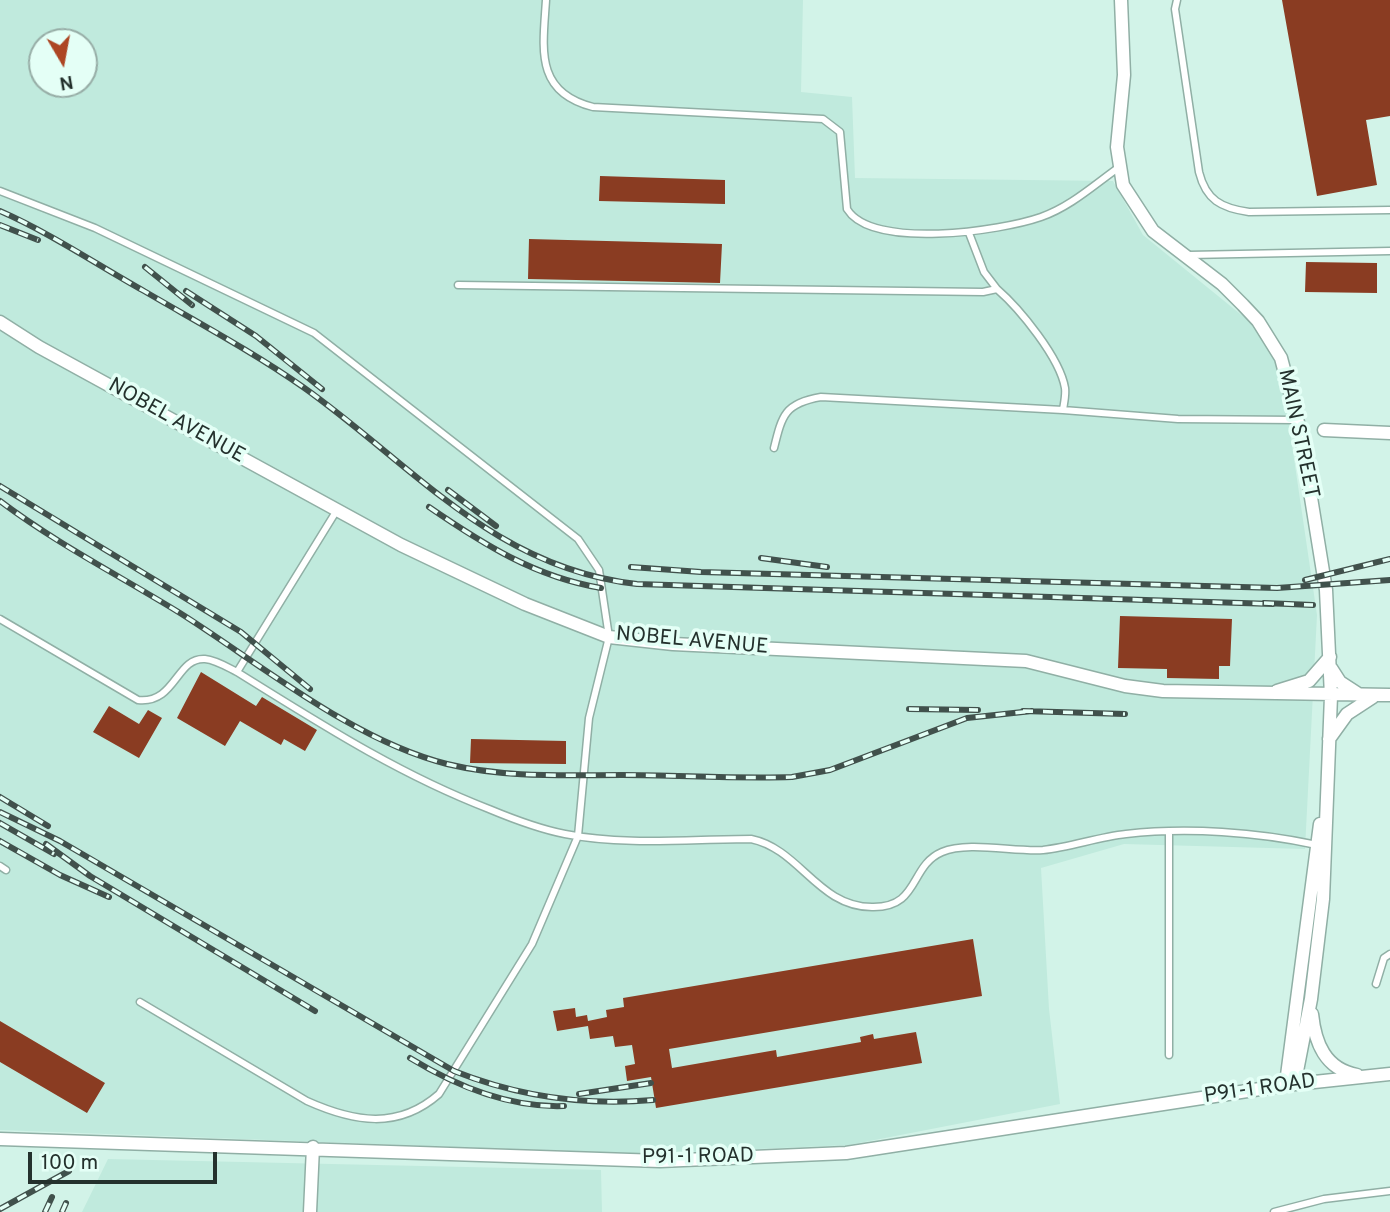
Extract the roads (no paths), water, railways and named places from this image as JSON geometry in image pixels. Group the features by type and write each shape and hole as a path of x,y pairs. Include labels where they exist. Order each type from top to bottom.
{"street":[{"name":"MAIN STREET","path":"1121,0 1124,75 1118,167 1123,185 1142,217 1182,255 1222,285 1269,335 1287,374 1298,420 1326,590 1331,696 1311,999 1297,1071 1286,1085"},
{"name":"NOBEL AVENUE","path":"0,322 337,510 470,580 609,637 673,644 1026,661 1144,689 1263,695 1390,695"},
{"path":"1324,430 1390,433"},
{"path":"1263,695 1309,681 1331,661 1340,682 1362,696"},
{"path":"1326,743 1347,714 1376,695"},
{"name":"MAIN STREET","path":"1286,1085 1321,845"},
{"path":"1311,999 1314,1032 1325,1056 1342,1069 1367,1076"},
{"name":"P91-1 ROAD","path":"0,1139 313,1147 660,1161 824,1154 1286,1085 1390,1074"},
{"path":"310,1212 313,1147"}],"lane":[{"path":"546,0 543,54 548,74 556,87 568,98 593,107 823,118 840,132 843,145 844,193 853,220 881,231 969,233 1053,212 1118,167"},
{"path":"1177,0 1175,9 1199,172 1203,188 1215,203 1229,209 1249,212 1390,210"},
{"path":"0,191 95,228 272,310 339,350 578,539 599,570 609,637 589,718 578,836 532,944 488,1019 439,1094 423,1108 404,1116 374,1119 329,1111 307,1101 140,1002"},
{"path":"969,233 984,272 1010,300 1054,362 1066,390 1063,410"},
{"path":"1182,255 1390,251"},
{"path":"458,285 983,292 997,289"},
{"path":"774,449 782,420 789,407 803,400 821,397 1178,419 1298,420"},
{"path":"237,672 337,510"},
{"path":"0,619 138,700 150,701 162,697 186,668 204,659 237,672 385,763 432,787 538,827 578,836 614,840 751,839 768,842 791,857 828,894 869,908 897,903 908,895 932,858 944,851 958,848 1043,850 1123,835 1169,832 1287,839 1321,845"},
{"path":"1169,832 1169,1055"},
{"path":"1376,984 1384,958 1390,954"},
{"path":"1274,1212 1324,1199 1390,1191"}],"railway":[{"path":"0,211 55,239 284,374 343,417 458,509 497,535 540,557 586,574 637,584 1273,604"},
{"path":"0,225 38,240"},
{"path":"145,267 192,305"},
{"path":"186,291 256,336 322,389"},
{"path":"0,486 241,632 310,689"},
{"path":"448,490 496,526"},
{"path":"0,501 66,546 180,613 343,720 412,753 447,764 491,772 534,775 792,777 830,770 967,718 1032,711"},
{"path":"429,507 510,557 554,576 601,588"},
{"path":"761,558 827,567"},
{"path":"1305,580 1390,559"},
{"path":"631,567 701,572 1277,588 1390,580"},
{"path":"1264,603 1313,605"},
{"path":"909,709 978,710"},
{"path":"1023,711 1125,714"},
{"path":"0,797 48,826"},
{"path":"0,812 60,841 454,1071 502,1087 552,1097 602,1102 653,1100"},
{"path":"0,823 54,854"},
{"path":"0,841 60,875 109,897"},
{"path":"46,844 90,876 315,1011"},
{"path":"410,1058 464,1086 503,1099 543,1106 564,1106"},
{"path":"579,1094 651,1083"},
{"path":"0,1209 69,1171"},
{"path":"45,1212 52,1197"},
{"path":"62,1212 66,1203"}]}
